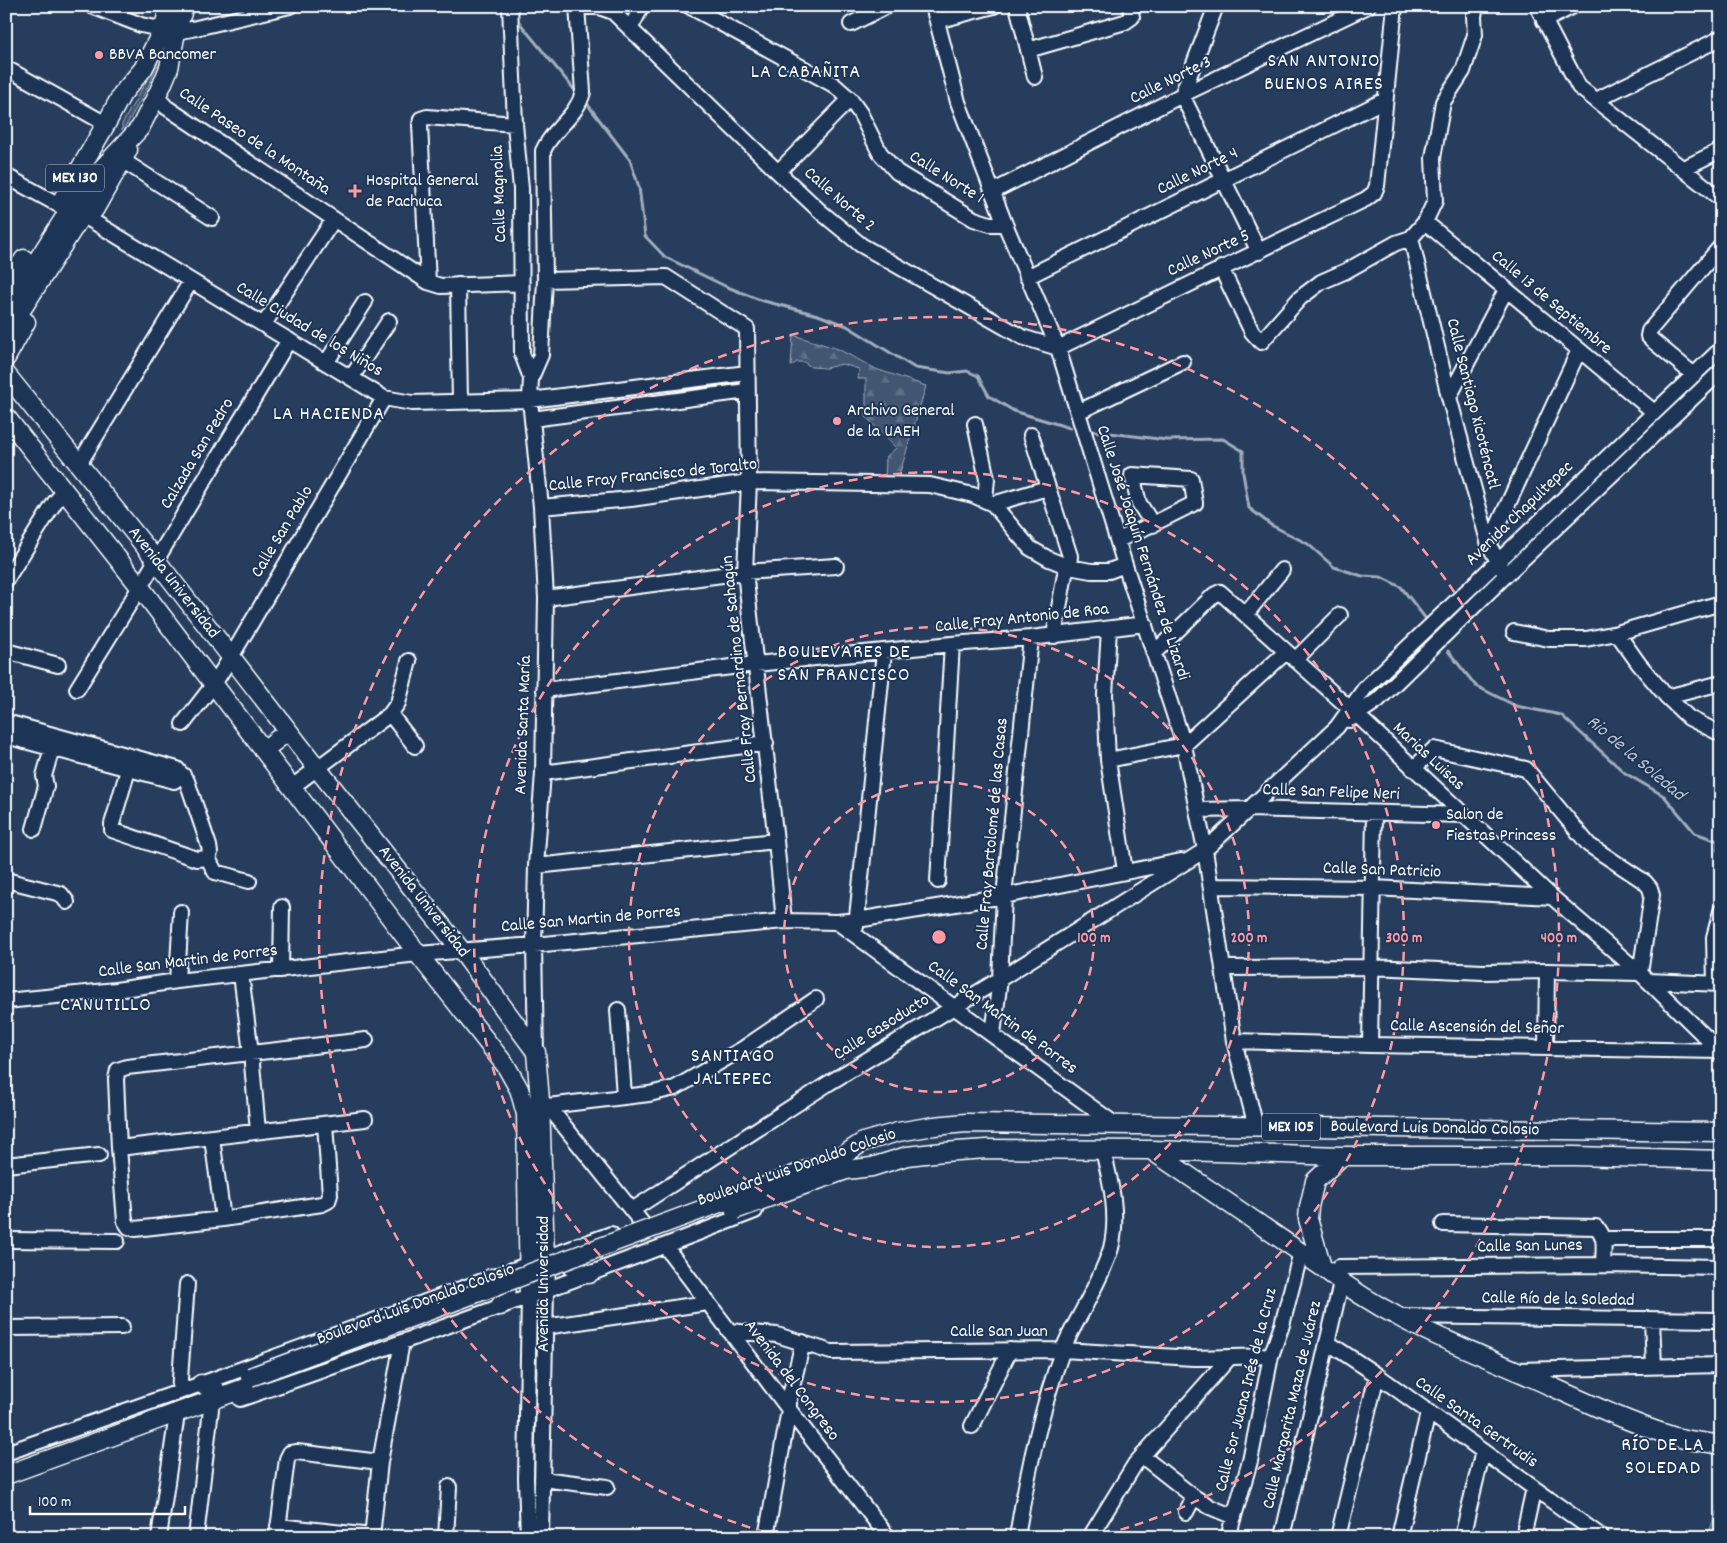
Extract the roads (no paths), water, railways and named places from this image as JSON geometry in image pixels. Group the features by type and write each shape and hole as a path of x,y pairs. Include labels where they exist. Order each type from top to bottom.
{"main road":[{"name":"MEX 130","path":"6,310 82,190 140,128 157,97 170,66 170,6"},
{"name":"MEX 130","path":"6,286 59,205 122,94 143,69 184,6"},
{"path":"6,334 78,221 89,198 108,145 143,69"},
{"path":"6,358 89,219 140,128"},
{"name":"Avenida Universidad","path":"8,381 79,464 156,560 461,950 536,1052 544,1104 546,1288"},
{"name":"Avenida Universidad","path":"6,418 140,587 418,954 506,1066 519,1089 526,1114 529,1295"},
{"path":"6,426 23,440"},
{"path":"264,750 288,731"},
{"name":"Boulevard Luis Donaldo Colosio","path":"863,1142 898,1132 966,1123 1721,1132"},
{"path":"782,1186 863,1142"},
{"name":"Boulevard Luis Donaldo Colosio","path":"872,1167 907,1156 987,1150 1151,1150 1342,1156 1574,1156 1721,1160"},
{"path":"1151,1150 1301,1252 1334,1272 1396,1316 1424,1331 1625,1420 1674,1436 1721,1445"},
{"path":"1334,1272 1308,1219 1315,1181 1342,1156"},
{"path":"6,1466 251,1381 782,1186 846,1170 872,1167"},
{"path":"579,1246 570,1256 572,1266 581,1272 589,1274"},
{"path":"491,1278 502,1281 507,1290 504,1301 500,1306"},
{"path":"6,1475 211,1395"}],"street":[{"path":"92,6 141,25 169,31 192,30 290,6"},
{"path":"630,29 642,6"},
{"name":"Calle Norte 1","path":"689,6 834,85 850,99 860,113 880,153 897,172 974,219 990,224 1005,224"},
{"path":"851,24 887,6"},
{"name":"Calle José Joaquín Fernández de Lizardi","path":"933,6 958,102 1005,224 1058,348 1184,745 1206,850 1234,1041 1256,1127"},
{"path":"937,21 994,6"},
{"path":"1017,6 1035,77"},
{"path":"1028,50 1125,22 1132,17 1130,6"},
{"path":"1216,6 1182,95 1259,252"},
{"name":"Calle Norte 3","path":"992,192 1182,95 1368,6"},
{"path":"1386,100 1395,6"},
{"path":"1221,268 1252,332 1261,342 1300,298 1321,282 1346,271 1396,243 1412,238 1425,222 1434,201 1433,158 1443,102 1463,71 1475,35 1474,16 1476,6"},
{"path":"1537,6 1579,87 1721,199"},
{"path":"1544,21 1573,6"},
{"name":"Calle Magnolia","path":"510,7 515,124 521,189 522,354 531,378"},
{"path":"531,378 542,355 546,280 543,151 547,140 569,117 581,98 577,7"},
{"name":"Calle Norte 2","path":"577,7 606,9 613,12 778,172 822,213 861,245 1022,337 1058,348"},
{"path":"1596,100 1721,38"},
{"path":"6,68 106,124"},
{"name":"Calle Paseo de la Montaña","path":"157,97 166,107 428,282 441,286 521,283"},
{"path":"778,172 850,99"},
{"name":"Calle Norte 4","path":"1027,277 1386,100"},
{"name":"Calle Norte 5","path":"1058,348 1221,268 1259,252 1366,199 1374,193 1386,100"},
{"path":"428,282 420,125 422,119 427,117 515,124"},
{"path":"1684,168 1721,150"},
{"path":"122,160 212,218"},
{"path":"6,176 59,205"},
{"name":"Calle Ciudad de los Niños","path":"89,219 384,398 412,403 530,400 747,373"},
{"path":"264,324 334,219"},
{"name":"Calle 13 de Septiembre","path":"1425,222 1654,412"},
{"name":"Calle Santiago Xicoténcatl","path":"1412,238 1449,396 1489,545 1506,575"},
{"path":"1694,375 1653,341 1648,336 1649,331 1721,246"},
{"name":"Calle Fray Bernardino de Sahagún","path":"546,280 666,277 747,329 748,482 745,572 766,743 784,921"},
{"path":"79,464 191,281"},
{"path":"458,285 460,402"},
{"path":"1449,396 1506,290"},
{"path":"326,363 365,302"},
{"path":"351,378 389,321"},
{"name":"Calzada San Pedro","path":"77,689 289,340"},
{"name":"Avenida Chapultepec","path":"1353,712 1364,688 1721,349"},
{"path":"1489,545 1579,350"},
{"path":"1078,412 1183,362"},
{"name":"Avenida Chapultepec","path":"1353,712 1378,700 1506,575 1721,371"},
{"name":"Avenida Santa María","path":"531,378 530,400 542,508 546,598 543,773 536,866 534,945 536,1052"},
{"path":"532,419 747,391"},
{"name":"Calle San Pablo","path":"182,724 214,684 231,657 384,398"},
{"path":"975,424 987,479 989,502 1030,548 1049,559 1069,567 1091,571 1109,571 1125,564"},
{"path":"1031,435 1070,556 1054,636"},
{"path":"1118,540 1153,525 1195,503 1191,479 1132,475 1139,503 1153,525"},
{"name":"Calle Fray Francisco de Toralto","path":"542,508 631,499 748,482 930,485 973,495 989,502"},
{"path":"989,502 1047,488"},
{"path":"6,580 55,502 64,491"},
{"path":"546,598 745,572 836,566"},
{"path":"1246,614 1282,570"},
{"name":"Marias Luisas","path":"1155,652 1214,595 1220,592 1353,712 1552,897 1644,977 1720,1051"},
{"path":"1514,632 1549,639 1586,639 1617,633 1721,603"},
{"path":"1108,760 1184,745 1340,615"},
{"name":"Calle Fray Antonio de Roa","path":"544,690 756,664 952,644 1054,636 1146,624"},
{"path":"1109,629 1105,695 1108,760 1125,871"},
{"path":"1617,633 1639,664 1667,697 1689,718 1721,734"},
{"name":"Calle Fray Bartolomé de las Casas","path":"993,1034 1000,980 1004,896 1031,638"},
{"path":"938,881 952,644"},
{"path":"6,651 58,665"},
{"path":"854,935 884,652"},
{"path":"292,787 390,714 398,703 409,661"},
{"path":"1667,697 1721,683"},
{"name":"Calle Gasoducto","path":"632,1210 829,1083 1000,980 1206,850 1353,712"},
{"path":"390,714 415,746"},
{"path":"6,722 177,769 187,781 209,846 210,853 208,858 215,872 249,881"},
{"path":"6,736 174,781 183,776"},
{"path":"543,773 766,743"},
{"path":"34,830 46,786 44,776 52,748"},
{"path":"1413,769 1434,749 1526,769 1589,845 1645,882 1650,888 1652,895 1644,977"},
{"path":"128,770 112,824 112,830 197,859 208,858"},
{"name":"Calle San Felipe Neri","path":"1198,810 1249,809 1463,815"},
{"path":"1370,1045 1374,813"},
{"path":"536,866 776,841"},
{"path":"837,922 1004,896 1189,860"},
{"path":"6,880 61,894 67,902"},
{"name":"Calle San Patricio","path":"1211,886 1373,888 1552,897"},
{"path":"281,970 282,908"},
{"path":"1223,968 1372,967 1483,972 1547,971 1718,984 1714,937 1721,911"},
{"path":"176,981 181,912"},
{"name":"Calle San Martin de Porres","path":"6,1001 116,990 176,981 418,954 784,921 837,922 1116,1124"},
{"path":"1546,1047 1547,971"},
{"path":"240,974 251,1053 258,1131"},
{"path":"544,1104 649,1094 675,1088 744,1048 816,999"},
{"path":"618,1010 624,1096"},
{"path":"325,1124 330,1195 328,1201 322,1204 223,1219 135,1229 129,1227 125,1221 119,1148 116,1080 118,1070 127,1067 366,1040"},
{"name":"Calle Ascensión del Señor","path":"1234,1041 1720,1051"},
{"path":"544,1104 642,1223"},
{"path":"119,1148 366,1119"},
{"path":"212,1138 223,1219"},
{"name":"Boulevard Luis Donaldo Colosio","path":"6,1483 176,1421 211,1395 491,1278 863,1142"},
{"path":"1017,1537 1028,1472 1043,1414 1063,1350 1101,1274 1110,1248 1114,1227 1112,1189 1103,1151"},
{"path":"6,1165 99,1155"},
{"name":"Boulevard Luis Donaldo Colosio","path":"6,1453 179,1392 211,1395 402,1342 665,1246 872,1167"},
{"path":"1443,1224 1596,1227 1602,1232 1604,1238 1603,1265"},
{"path":"1604,1238 1721,1239"},
{"path":"6,1240 117,1241"},
{"name":"Avenida del Congreso","path":"665,1246 888,1537"},
{"name":"Calle Sor Juana Inés de la Cruz","path":"1228,1537 1250,1461 1271,1356 1282,1325 1301,1252"},
{"name":"Calle San Lunes","path":"1334,1272 1603,1265 1721,1267"},
{"name":"Calle Margarita Maza de Juárez","path":"1282,1537 1327,1342 1334,1272"},
{"path":"179,1392 187,1284"},
{"name":"Avenida Universidad","path":"542,1537 546,1288"},
{"name":"Avenida Universidad","path":"528,1537 526,1478 529,1295"},
{"path":"546,1327 707,1303"},
{"name":"Calle Río de la Soledad","path":"1396,1316 1721,1320"},
{"path":"1652,1320 1654,1366"},
{"path":"6,1328 122,1327"},
{"name":"Calle San Juan","path":"730,1331 778,1335 831,1352 1063,1350 1193,1358 1271,1356"},
{"path":"380,1462 297,1452 290,1453 287,1459 278,1532 372,1537 380,1462 402,1342"},
{"path":"766,1537 789,1410 789,1400 803,1342"},
{"name":"Calle Santa Gertrudis","path":"1327,1342 1377,1375 1602,1537"},
{"path":"972,1426 1010,1350"},
{"path":"1090,1537 1135,1464 1230,1357"},
{"path":"1514,1370 1721,1365"},
{"path":"1338,1537 1377,1375"},
{"path":"196,1537 211,1395"},
{"path":"1399,1537 1428,1413"},
{"path":"159,1537 176,1421"},
{"path":"1462,1537 1483,1451"},
{"path":"1142,1456 1194,1497 1234,1518"},
{"path":"542,1479 607,1487"},
{"path":"446,1537 449,1487"},
{"path":"1523,1537 1534,1488"},
{"path":"1186,1512 1194,1497"}],"waterway":[{"path":"518,21 577,93"},
{"path":"585,101 630,160 639,187 645,236 665,257 725,286 760,300 818,315 847,326 915,368 950,373 967,371 978,376 989,396 1014,411 1070,428"},
{"path":"1093,431 1167,440 1223,439 1243,451 1243,473 1249,508 1271,525 1308,544 1334,567 1362,576 1381,577 1401,587 1426,619"},
{"name":"Rio de la Soledad","path":"1448,651 1476,686 1516,706 1561,715 1625,773 1664,796 1695,833 1718,841 1717,850 1721,851"}],"place":[{"name":"BBVA Bancomer","path":"99,55"},
{"name":"Hospital General de Pachuca","path":"355,191"},
{"name":"Archivo General de la UAEH","path":"837,421"},
{"name":"Salon de Fiestas Princess","path":"1436,825"}],"district":[{"name":"LA CABAÑITA","path":"806,73"},
{"name":"SAN ANTONIO BUENOS AIRES","path":"1324,74"},
{"name":"LA HACIENDA","path":"329,415"},
{"name":"BOULEVARES DE SAN FRANCISCO","path":"844,664"},
{"name":"CANUTILLO","path":"106,1006"},
{"name":"SANTIAGO JALTEPEC","path":"733,1068"},
{"name":"RÍO DE LA SOLEDAD","path":"1663,1458"}]}
